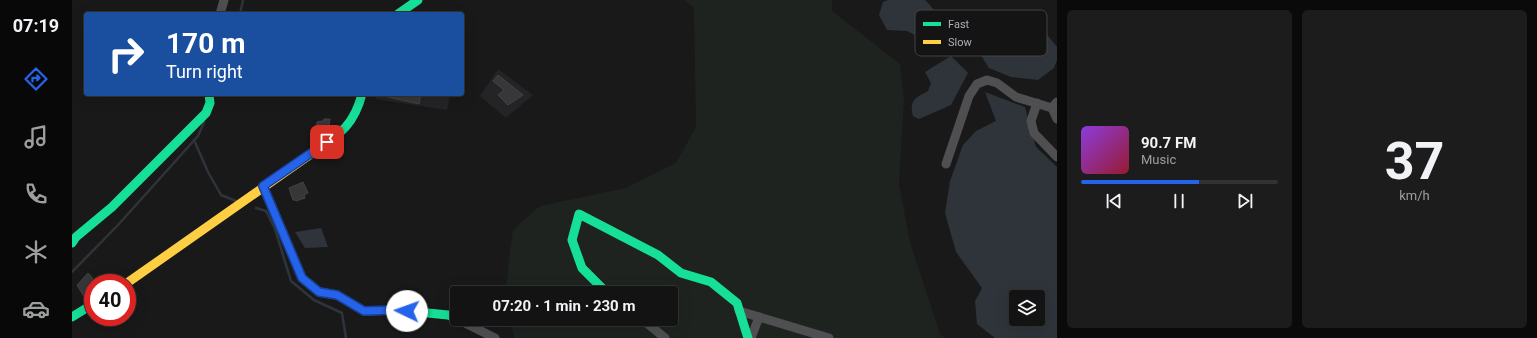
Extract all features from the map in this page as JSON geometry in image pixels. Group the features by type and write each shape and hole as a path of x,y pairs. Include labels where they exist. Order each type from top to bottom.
{"street":[{"path":"221,12 224,0"},
{"path":"401,12 418,0"},
{"path":"946,164 969,96 977,84 987,80 997,83 1016,97 1036,103 1054,105 1057,119"},
{"path":"72,243 76,237 112,207 206,113 210,103 209,96"},
{"path":"136,277 339,134 351,122 357,112 361,96"},
{"path":"1036,103 1032,121 1034,133 1057,157"},
{"path":"263,186 302,278 319,292 337,295 364,311 397,310 450,316"},
{"path":"600,286 582,268 572,240 579,214 658,255 681,274 711,282 737,304 749,338"},
{"path":"72,317 84,310"},
{"path":"739,311 829,338"},
{"path":"749,338 759,317"},
{"path":"471,326 494,338"},
{"path":"650,326 665,338"}],"shaded area":[{"path":"684,0 832,0 832,11 900,64 904,97 899,185 910,242 940,334 946,338 515,338 511,326 678,326 678,286 506,286 513,230 540,206 626,188 676,163 696,127 694,8"},
{"path":"888,0 925,0 933,10 915,10 915,35 907,31 887,30 879,15 883,2"},
{"path":"1047,35 1057,47 1057,60 1054,68 1038,80 1011,77 989,68 981,56 1047,56"},
{"path":"951,56 968,73 951,105 919,119 913,116 912,106 914,100 928,91 931,83 925,72"},
{"path":"498,69 533,95 506,118 480,96"},
{"path":"985,92 1025,107 1036,147 1057,167 1057,338 995,338 977,324 975,301 982,288 956,252 945,213 950,181 963,145 976,131 996,121"},
{"path":"376,96 450,96 447,110 375,99"},
{"path":"321,228 328,247 305,248 295,232"}],"building":[{"path":"498,75 523,95 508,105 498,95 504,90 493,81"},
{"path":"388,96 421,96 419,104"},
{"path":"324,119 330,119 328,132 316,131 317,122 323,121"},
{"path":"303,182 308,193 304,195 305,198 296,201 293,200 289,188"},
{"path":"84,277 84,297 77,285"}],"waterway":[{"path":"240,12 243,0"},
{"path":"72,272 118,225 198,136 204,122"},
{"path":"194,140 208,172 221,195 236,201"},
{"path":"256,208 266,211 275,229 291,281 314,300 342,313 346,338"}],"traffic: fast":[{"path":"401,12 418,0"},
{"path":"72,243 76,237 112,207 206,113 210,103 209,96"},
{"path":"308,156 342,131 354,116 361,96"},
{"path":"263,186 302,278 319,292 337,295 364,311 397,310 450,316"},
{"path":"600,286 582,268 572,240 579,214 658,255 681,273 711,282 737,303 748,338"},
{"path":"72,317 84,310"}],"traffic: slow":[{"path":"136,277 308,156"}],"route":[{"path":"327,142 263,186 302,278 319,292 337,295 364,311 407,311"}]}
